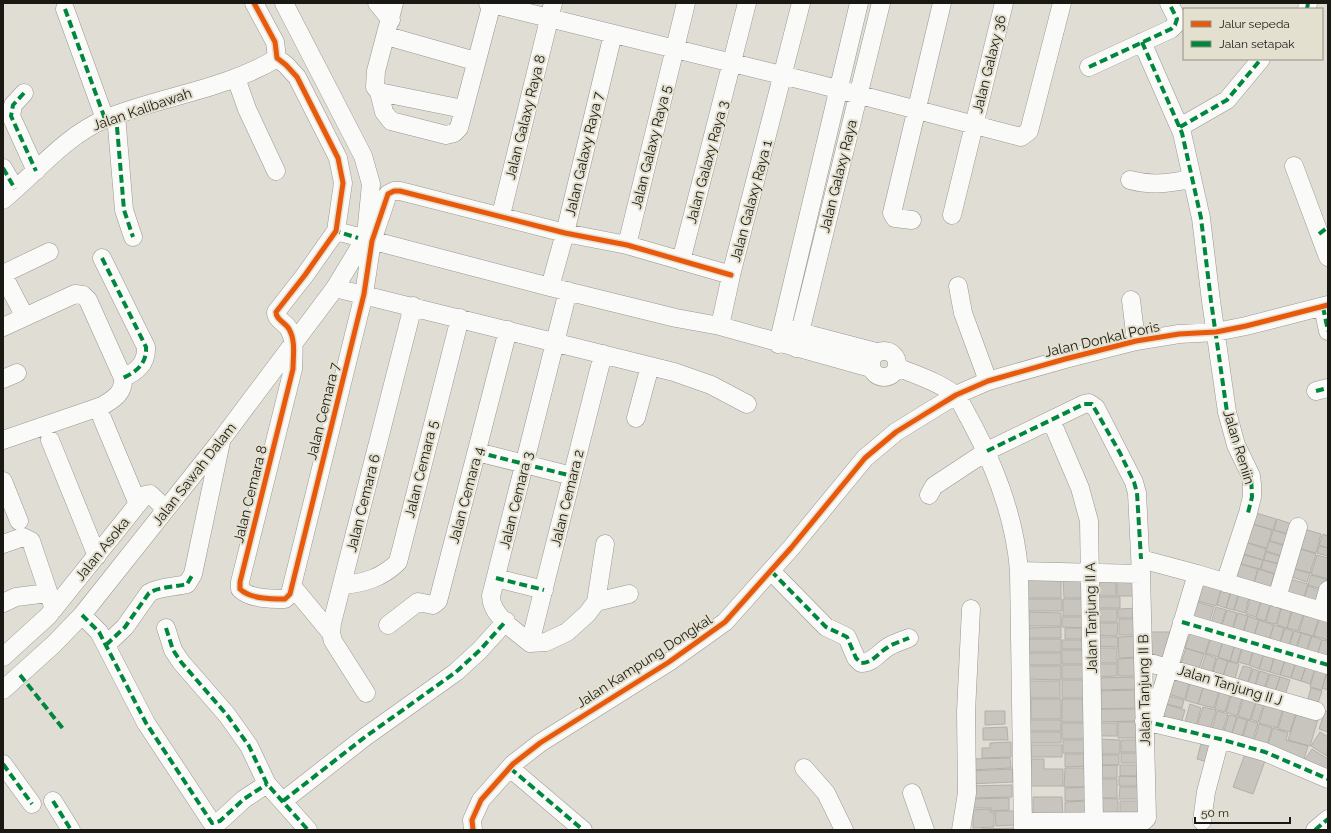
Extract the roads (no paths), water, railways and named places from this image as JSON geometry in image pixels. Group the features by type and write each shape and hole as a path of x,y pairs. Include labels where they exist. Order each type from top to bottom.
{"street":[{"path":"254,3 275,42 277,58 298,77 338,158 355,237"},
{"path":"284,3 363,156 371,184 367,225 355,237 305,275 277,309 286,329"},
{"path":"377,3 390,19 475,61"},
{"path":"390,19 375,80 375,87 379,92 384,112 391,121 446,135 454,133 459,128 490,3 551,10 613,34 784,75 1021,137 1029,131 1062,3"},
{"name":"Jalan Galaxy Raya 5","path":"627,245 686,3"},
{"name":"Jalan Galaxy Raya 3","path":"681,261 747,3"},
{"name":"Jalan Galaxy Raya 1","path":"720,326 731,275 784,75 801,3"},
{"name":"Jalan Galaxy Raya","path":"780,336 837,89 859,3"},
{"name":"Jalan Galaxy Raya","path":"798,340 881,3"},
{"path":"912,220 895,218 892,213 915,110 942,3"},
{"name":"Jalan Galaxy 36","path":"952,215 1004,3"},
{"path":"1089,67 1175,25 1177,19 1169,3"},
{"path":"66,9 111,117 124,210 133,237"},
{"name":"Jalan Galaxy Raya 8","path":"501,216 551,10"},
{"name":"Jalan Galaxy Raya 7","path":"552,280 565,233 613,34"},
{"name":"Jalan Reniin","path":"1142,42 1180,127 1201,218 1211,301 1228,412 1236,445 1251,476 1252,497 1226,583"},
{"name":"Jalan Kalibawah","path":"9,195 74,138 111,117 236,78 262,68 277,58"},
{"path":"1180,127 1227,100 1260,60"},
{"path":"236,78 247,109 276,171"},
{"path":"379,92 463,109"},
{"path":"24,93 13,105 11,116 36,171"},
{"path":"1294,166 1323,230 1328,257"},
{"path":"3,168 9,195"},
{"path":"1130,180 1144,184 1160,184 1192,179"},
{"path":"355,237 388,194 394,190 565,233 627,245 731,275"},
{"path":"355,237 552,280 568,291 676,318 720,326 753,335 780,336 798,340 874,360 880,377 887,377 893,373 897,367 935,383 956,395 987,451 1006,500 1017,550 1019,571 1023,826 1094,822"},
{"name":"Jalan Sawah Dalam","path":"3,690 54,644 82,615 154,503 221,440 286,329 335,288 355,237"},
{"name":"Jalan Cemara 7","path":"292,586 364,294 355,237"},
{"path":"25,317 3,275 49,252"},
{"path":"102,258 146,348 144,362 130,375 123,378"},
{"path":"958,286 963,313 988,381"},
{"path":"335,288 413,306 674,372 711,385 747,404"},
{"name":"Jalan Cemara 3","path":"530,642 506,621 491,604 496,578 568,291"},
{"path":"3,327 75,294 82,295 88,300 123,378 123,386 120,393 113,400 102,406 3,440"},
{"path":"1131,300 1136,341"},
{"name":"Jalan Cemara 6","path":"331,633 413,306"},
{"path":"1325,306 1328,330"},
{"name":"Jalan Donkal Poris","path":"956,395 988,381 1136,341 1179,334 1216,332 1325,306"},
{"name":"Jalan Cemara 5","path":"342,585 376,578 398,562 460,318"},
{"name":"Jalan Cemara 8","path":"286,329 293,370 239,587 241,591 251,596 273,599 288,597 292,586"},
{"name":"Jalan Cemara 4","path":"388,625 418,602 434,605 438,601 508,330"},
{"name":"Jalan Cemara 2","path":"530,642 603,354"},
{"path":"636,418 650,366"},
{"name":"Jalan Kampung Dongkal","path":"473,830 472,820 475,810 481,800 510,768 540,743 669,662 725,622 771,570 865,458 896,432 956,395"},
{"name":"Jalan Tanjung II B","path":"929,495 934,486 987,451 1084,404 1092,404 1096,408 1134,482 1137,494 1141,567 1143,661 1148,722 1147,815 1146,820 1144,821 1094,822"},
{"path":"102,418 154,503"},
{"name":"Jalan Tanjung II A","path":"1051,420 1080,488 1087,510 1090,532 1094,822"},
{"path":"50,440 97,556"},
{"path":"106,645 125,627 149,592 174,588 187,584 193,574 221,440"},
{"path":"477,452 572,476"},
{"path":"3,481 19,521"},
{"name":"Jalan Asoka","path":"3,657 31,633 51,601 154,503"},
{"path":"1277,598 1298,527"},
{"path":"3,544 23,537 27,537 31,540 51,601 16,598 3,603"},
{"path":"530,642 546,642 567,632 587,614 596,602 605,544"},
{"path":"1019,571 1090,572 1141,567 1197,574 1325,612 1328,590"},
{"path":"771,570 826,627 847,637 856,658 861,663 866,663 874,659 888,647 909,638"},
{"path":"1197,574 1170,667 1148,722 1220,739 1265,752 1328,778"},
{"path":"496,578 544,590"},
{"path":"292,586 331,633 333,641 366,693"},
{"path":"596,602 628,594"},
{"path":"961,830 967,794 966,712 971,609"},
{"path":"82,615 98,632 143,718 212,823 220,820 244,799 267,784"},
{"path":"283,801 365,737 456,672 480,650 506,621"},
{"path":"1182,622 1328,665"},
{"path":"166,628 174,650 181,662 240,732 249,746 267,784 307,830"},
{"name":"Jalan Tanjung II J","path":"1143,661 1170,667 1316,711"},
{"path":"1202,821 1206,792 1220,739"},
{"path":"3,764 32,804"},
{"path":"510,768 583,830"},
{"path":"804,768 826,793 844,830"},
{"path":"912,793 925,830"},
{"path":"54,801 71,830"},
{"path":"1315,830 1328,819"}]}
